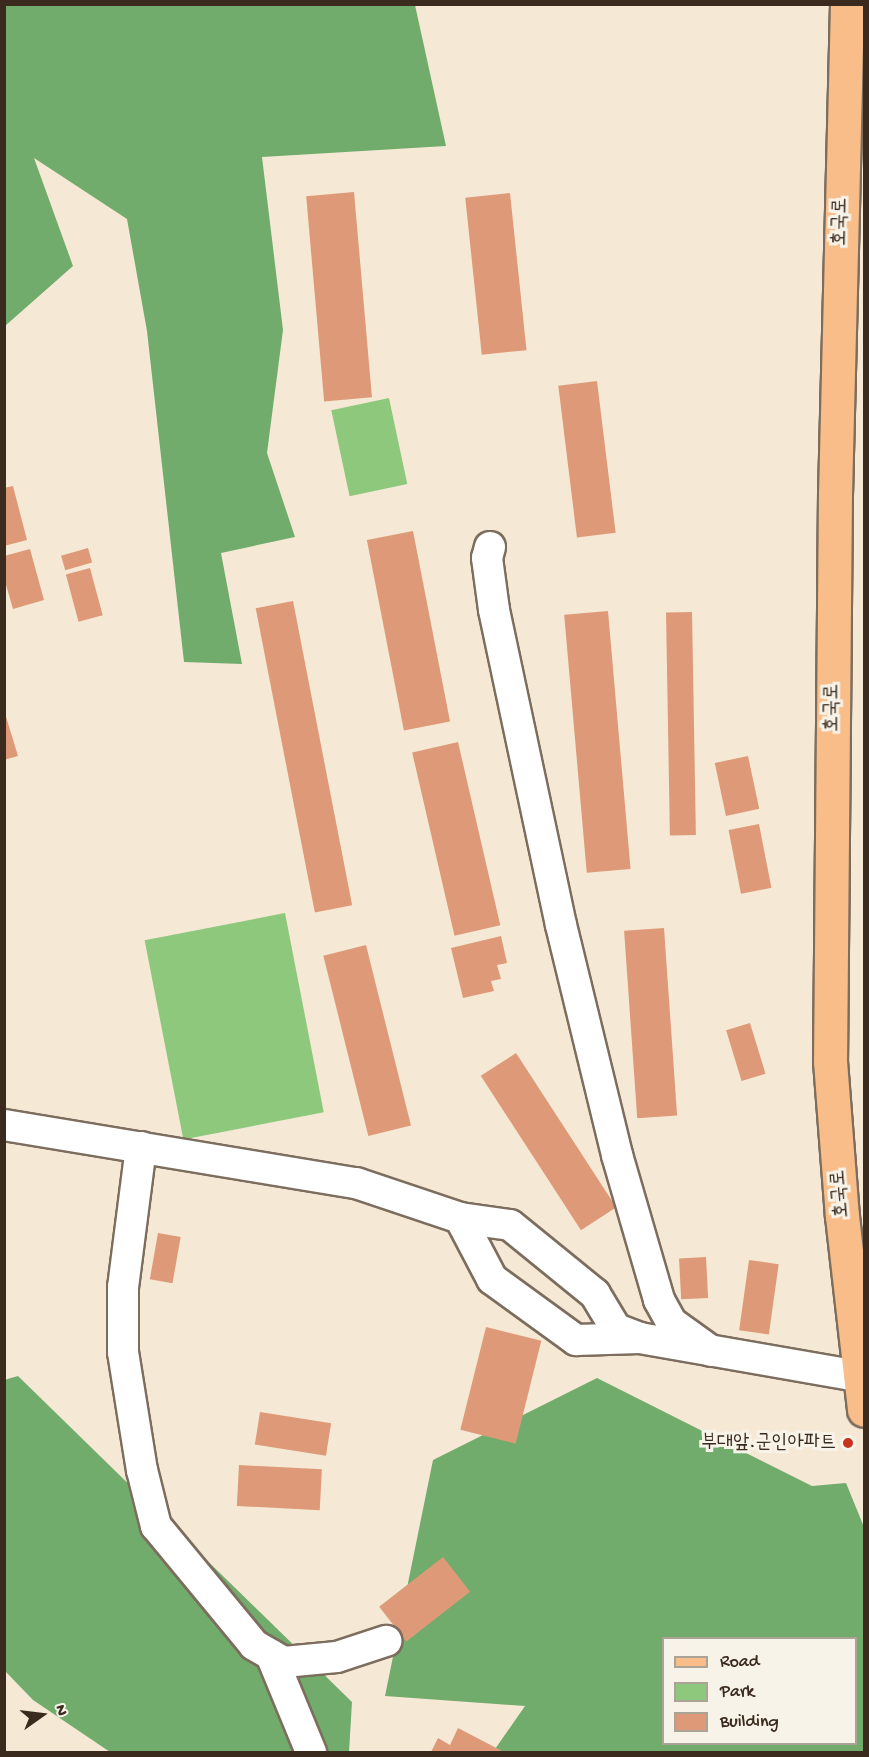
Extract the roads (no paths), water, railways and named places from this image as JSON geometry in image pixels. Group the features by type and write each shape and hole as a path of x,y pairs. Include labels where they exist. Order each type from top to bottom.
{"main road":[{"name":"호국로","path":"847,4 835,493 830,1061 864,1410"}],"lane":[{"path":"490,547 487,558 494,610 561,925 617,1155 659,1300 672,1323 711,1351"},
{"path":"4,1125 356,1183 460,1218 510,1225 595,1294 616,1329 640,1338 862,1377"},
{"path":"141,1147 123,1287 123,1352 156,1526 224,1612 254,1645 284,1662 337,1657 386,1641"},
{"path":"460,1218 492,1280 576,1340 640,1338"},
{"path":"271,1655 311,1752"}],"place":[{"name":"부대앞.군인아파트","path":"848,1443"}]}
